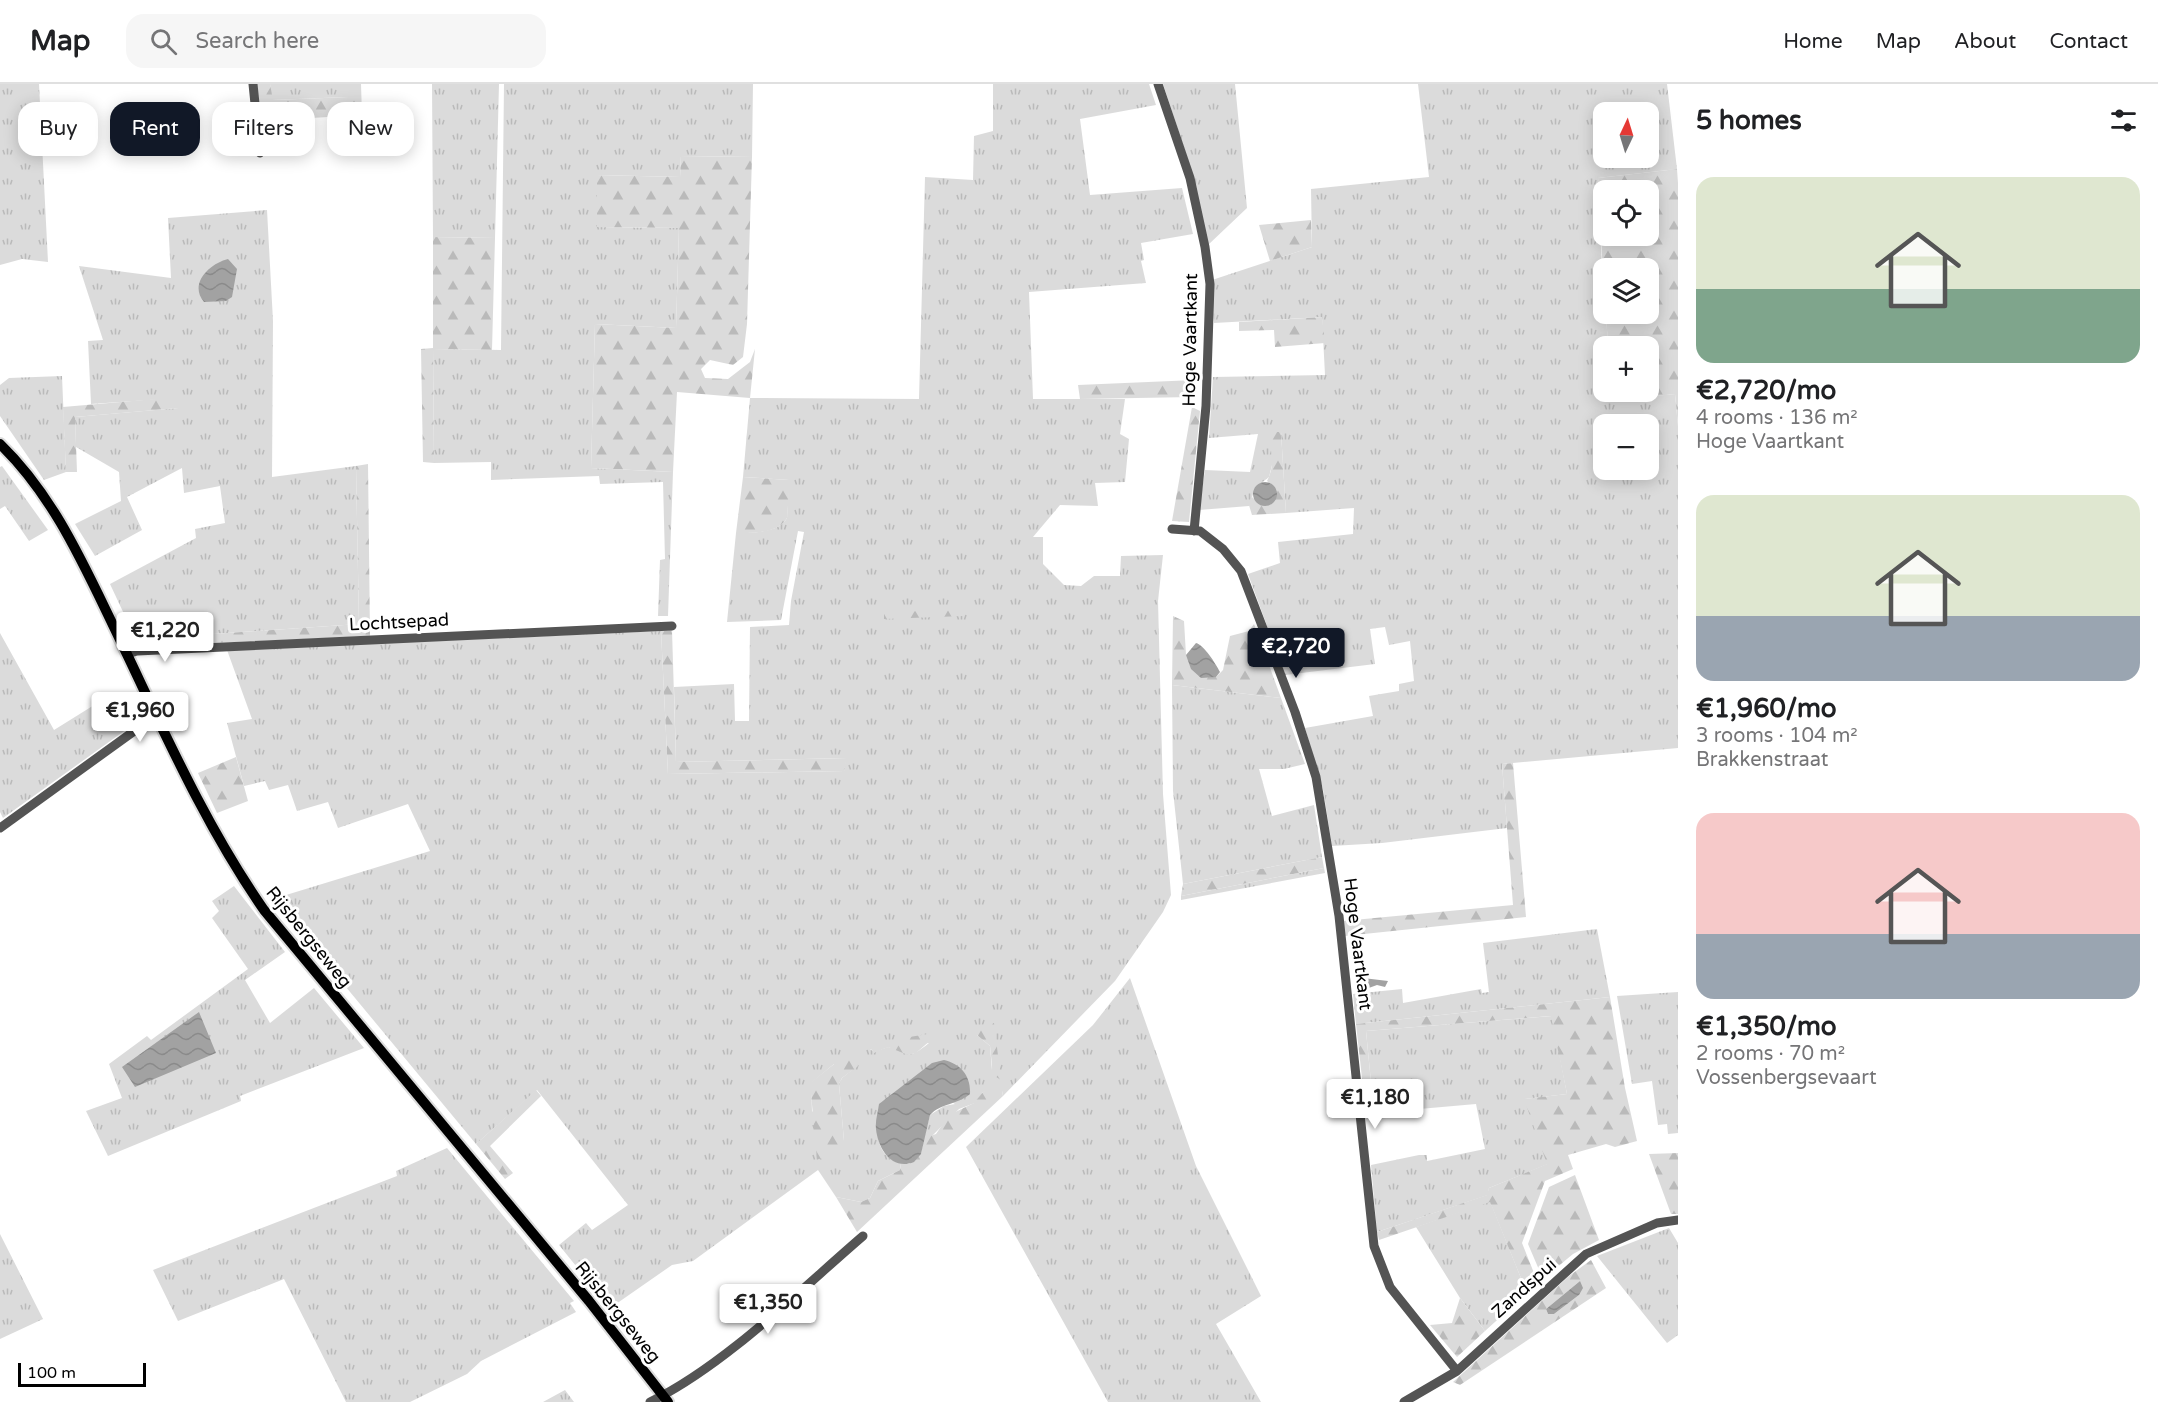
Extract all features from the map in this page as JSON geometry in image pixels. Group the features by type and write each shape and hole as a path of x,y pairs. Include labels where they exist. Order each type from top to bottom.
{"main road":[{"name":"Rijsbergseweg","path":"0,444 48,502 77,551 155,716 216,837 264,910 597,1311 665,1399"}],"street":[{"path":"253,84 255,102"},
{"name":"Hoge Vaartkant","path":"1158,84 1190,178 1206,247 1210,284 1206,406 1194,531"},
{"name":"Hoge Vaartkant","path":"1172,529 1200,531 1223,549 1241,571 1295,712 1316,777 1340,928 1374,1246 1390,1287 1457,1371"},
{"name":"Lochtsepad","path":"127,654 137,651 672,626"},
{"path":"0,828 155,716"},
{"name":"Zandspui","path":"1404,1402 1457,1371 1586,1254 1657,1223 1678,1220"},
{"path":"650,1402 665,1399 696,1375 864,1236"}],"green space":[{"path":"0,84 39,84 40,102 18,102 18,156 43,156 48,262 22,259 0,265"},
{"path":"256,84 270,84 273,100 349,97 349,84 361,84 362,102 327,102 327,117 315,118 315,102 258,102"},
{"path":"270,84 349,84 349,97 272,100"},
{"path":"432,84 499,84 495,238 433,237"},
{"path":"504,84 753,84 752,157 681,156 680,177 597,175 597,227 679,228 676,328 595,324 591,468 673,472 668,616 658,616 660,560 665,559 663,482 600,484 599,476 491,480 491,462 434,463 433,349 501,350"},
{"path":"993,84 1149,84 1156,105 1080,119 1090,195 1182,188 1193,234 1141,243 1144,260 1141,261 1146,283 1029,292 1033,399 1125,399 1120,434 1129,439 1125,482 1095,483 1098,506 1060,505 1033,537 1043,537 1043,564 1064,585 1081,586 1094,576 1120,576 1121,556 1163,555 1158,601 1163,794 1171,895 1163,912 1115,981 1003,1096 1002,1091 983,1092 975,1103 959,1109 930,1138 924,1138 930,1115 944,1106 955,1104 914,1080 880,1104 878,1140 885,1154 901,1163 900,1170 878,1181 870,1198 861,1202 836,1197 818,1170 693,1261 672,1265 616,1304 599,1287 593,1287 559,1245 586,1223 592,1230 628,1205 537,1090 476,1144 273,899 430,851 408,804 338,828 328,802 297,811 288,785 269,790 265,781 244,786 227,723 252,719 227,650 661,631 668,774 844,771 846,758 676,762 674,687 734,684 735,721 749,721 750,627 789,625 791,601 804,532 798,531 781,620 727,622 736,533 772,529 778,527 787,518 789,480 743,477 750,398 919,399 925,177 973,180 974,136 993,131","holes":["994,1023 992,1070 990,1046 977,1035","929,1043 912,1054 888,1047","887,1047 874,1052 870,1049","834,1064 857,1066 842,1078 839,1084 844,1141 812,1111 811,1083"]},
{"path":"1163,84 1235,84 1247,208 1208,245 1190,166"},
{"path":"1418,84 1667,84 1677,169 1593,180 1593,246 1601,246 1602,258 1593,258 1593,324 1607,324 1607,336 1593,336 1593,402 1659,402 1659,396 1675,394 1678,426 1678,748 1502,764 1507,828 1382,843 1332,846 1323,789 1305,728 1373,716 1369,696 1399,691 1399,684 1414,681 1410,641 1389,645 1385,627 1370,629 1375,664 1285,675 1248,574 1280,563 1278,542 1353,534 1354,508 1286,513 1281,432 1271,448 1274,457 1269,477 1255,488 1249,506 1199,510 1205,470 1250,472 1258,434 1209,438 1213,377 1325,375 1322,317 1214,323 1212,280 1312,247 1311,189 1429,177"},
{"path":"681,156 752,157 747,324 743,357 733,365 710,360 701,369 705,378 728,379 750,362 755,349 750,398 677,392 673,472 591,468 595,324 676,328 679,228 597,227 597,175 680,177"},
{"path":"1677,169 1678,426 1675,394 1659,396 1659,336 1607,336 1607,324 1659,324 1659,258 1602,258 1602,246 1659,246 1659,180 1598,180 1598,178"},
{"path":"267,210 273,321 272,477 356,466 359,624 213,634 213,643 139,646 110,584 196,538 195,529 225,523 220,486 184,493 182,468 127,497 142,530 95,556 75,524 121,501 119,472 76,447 75,417 178,408 178,398 91,404 88,341 103,340 79,266 171,278 168,218"},
{"path":"1311,220 1312,247 1270,261 1259,225"},
{"path":"433,237 495,238 492,350 433,349 434,463 423,462 421,349 433,348"},
{"path":"1322,317 1325,343 1275,347 1274,330 1239,331 1239,322"},
{"path":"62,376 66,472 44,480 0,416 0,385 9,378"},
{"path":"1195,380 1193,397 1080,399 1078,385"},
{"path":"178,397 179,408 75,417 77,472 66,472 63,407"},
{"path":"1192,407 1200,411 1189,522 1172,521"},
{"path":"1273,432 1281,432 1286,513 1252,515 1248,502 1252,497 1260,505 1274,487 1267,481 1272,467 1271,438"},
{"path":"368,464 370,636 213,643 212,634 359,624 356,466"},
{"path":"2,466 48,530 29,541 5,506 0,509 0,467"},
{"path":"743,477 790,480 787,518 778,527 764,532 736,533"},
{"path":"963,610 963,616 884,619 884,612"},
{"path":"1173,616 1184,621 1186,655 1216,677 1223,670 1230,636 1249,631 1254,624 1281,698 1172,685"},
{"path":"672,630 676,762 847,758 844,771 668,774 661,631"},
{"path":"0,633 54,730 99,702 102,705 111,701 127,729 3,818 0,812"},
{"path":"1172,685 1281,698 1305,764 1284,769 1259,769 1272,816 1314,805 1322,857 1183,884 1173,791"},
{"path":"236,757 248,801 217,813 198,773"},
{"path":"1513,763 1526,917 1345,936 1343,921 1513,905 1502,764"},
{"path":"1322,857 1324,868 1181,896 1183,884"},
{"path":"1324,868 1325,873 1181,900 1181,896"},
{"path":"234,886 285,952 245,980 270,1023 314,988 364,1048 240,1096 241,1101 108,1156 86,1111 122,1098 109,1064 147,1036 151,1040 248,969 212,918 219,911 212,901"},
{"path":"1597,929 1610,997 1356,1024 1353,994 1402,989 1403,1003 1481,989 1482,993 1489,992 1483,943"},
{"path":"1130,978 1196,1166 1261,1296 1216,1324 1261,1402 1108,1402 966,1147 1093,1025"},
{"path":"1678,992 1678,1133 1668,1134 1667,1124 1658,1125 1652,1081 1632,1084 1617,996"},
{"path":"1610,997 1625,1088 1637,1141 1615,1147 1606,1144 1568,1155 1573,1169 1545,1181 1522,1243 1538,1283 1527,1293 1490,1202 1379,1240 1377,1232 1487,1195 1489,1188 1547,1164 1524,1099 1567,1094 1551,1016 1366,1031 1374,1113 1366,1114 1356,1024"},
{"path":"1552,1016 1567,1094 1525,1099 1548,1164 1489,1188 1488,1195 1377,1232 1371,1165 1419,1155 1427,1155 1427,1161 1485,1149 1476,1104 1374,1113 1366,1031"},
{"path":"994,1023 1001,1080 993,1075 990,1046 977,1035 969,1033 969,1027"},
{"path":"940,1032 916,1053 908,1055 888,1047 874,1053 867,1044"},
{"path":"850,1056 856,1060 858,1066 842,1078 839,1084 844,1141 837,1158 817,1159 810,1083 843,1057"},
{"path":"991,1088 1002,1091 1003,1096 857,1232 836,1197 861,1202 870,1198 878,1181 900,1170 901,1163 909,1164 921,1154 924,1138 936,1134 949,1115 974,1103 983,1092"},
{"path":"536,1090 541,1096 490,1146 513,1173 505,1179 476,1144"},
{"path":"447,1148 574,1301 570,1303 576,1312 481,1361 467,1374 410,1402 346,1402 284,1279 178,1321 153,1270 397,1176 396,1171"},
{"path":"1678,1153 1678,1214 1671,1214 1649,1154"},
{"path":"1575,1175 1599,1240 1573,1254 1543,1279 1528,1244 1549,1187"},
{"path":"1490,1201 1527,1293 1485,1331 1460,1298 1416,1227"},
{"path":"1669,1228 1678,1243 1678,1335 1667,1343 1597,1256"},
{"path":"0,1234 43,1319 0,1339"},
{"path":"1591,1260 1606,1288 1460,1385 1453,1382 1569,1276","holes":["1580,1281 1579,1295 1554,1314 1548,1314 1546,1309"]},
{"path":"1460,1298 1485,1331 1457,1357 1430,1325 1452,1323"},
{"path":"565,1390 574,1402 543,1402"}],"water":[{"path":"228,259 237,269 232,297 226,301 204,302 200,295 200,281 209,269"},
{"path":"1265,482 1273,486 1277,494 1273,502 1265,506 1257,502 1253,494 1257,486"},
{"path":"1196,643 1213,660 1220,672 1216,677 1201,678 1191,669 1186,655"},
{"path":"1363,978 1388,981 1385,987 1377,985 1366,989 1360,986"},
{"path":"199,1012 216,1053 135,1087 122,1067"},
{"path":"944,1060 955,1064 964,1072 969,1082 970,1094 939,1108 930,1115 921,1154 914,1162 906,1164 893,1161 883,1151 877,1137 876,1123 879,1104 932,1063"},
{"path":"1580,1281 1583,1288 1579,1295 1554,1314 1548,1314 1546,1309"}]}
